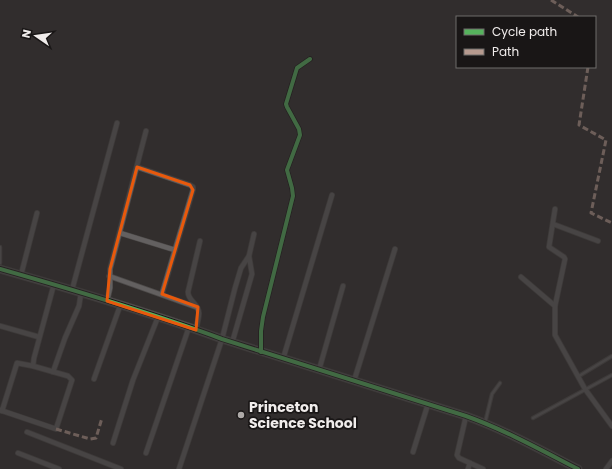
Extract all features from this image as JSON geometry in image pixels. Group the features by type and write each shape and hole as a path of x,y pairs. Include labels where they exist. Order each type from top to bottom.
{"street":[{"path":"261,352 263,317 293,196 286,170 300,135 299,129 287,107 287,100 297,68 310,59"},
{"path":"72,290 117,123"},
{"path":"107,301 110,288 110,269 146,131"},
{"path":"137,167 193,187 162,294"},
{"path":"283,359 332,195"},
{"path":"555,209 549,247 565,259 555,306 556,335 585,389 612,426"},
{"path":"21,275 37,213"},
{"path":"553,224 598,241"},
{"path":"120,233 175,250"},
{"path":"179,469 222,339 241,268 249,256 254,234"},
{"path":"146,453 199,312 198,307 190,299 188,292 200,241"},
{"path":"354,381 395,249"},
{"path":"232,342 252,274 249,256"},
{"path":"0,269 54,284 192,328 261,352 466,416 522,440 578,469"},
{"path":"109,276 198,307"},
{"path":"521,277 555,306"},
{"path":"33,366 39,337 54,284"},
{"path":"319,370 343,286"},
{"path":"53,372 70,324 79,306 81,293"},
{"path":"94,379 120,306"},
{"path":"113,443 134,380 158,317"},
{"path":"0,326 39,337"},
{"path":"19,362 33,366 68,376 72,380 56,429 1,411 16,365 19,362"},
{"path":"413,452 428,404"},
{"path":"466,416 457,455 458,458 483,469"},
{"path":"27,432 121,469"},
{"path":"18,452 59,469"},
{"path":"606,469 612,461"},
{"path":"468,469 470,463"}],"lane":[{"path":"0,247 0,263"},
{"path":"578,376 612,356"},
{"path":"533,418 612,375"},
{"path":"484,423 492,394 500,383"}],"highlighted area":[{"path":"137,167 190,185 193,190 162,294 198,307 196,330 107,301 110,269"}],"marked path":[{"path":"551,0 576,16"},
{"path":"588,68 579,125 606,140 591,213 612,223"},
{"path":"56,429 90,439 96,438 102,418"}],"cycle path":[{"path":"261,352 263,317 293,196 287,170 300,135 299,129 286,104 297,68 310,59"},
{"path":"0,269 84,293 222,339 466,416 509,434 578,469"}],"place":[{"name":"Princeton Science School","path":"241,415"}]}
